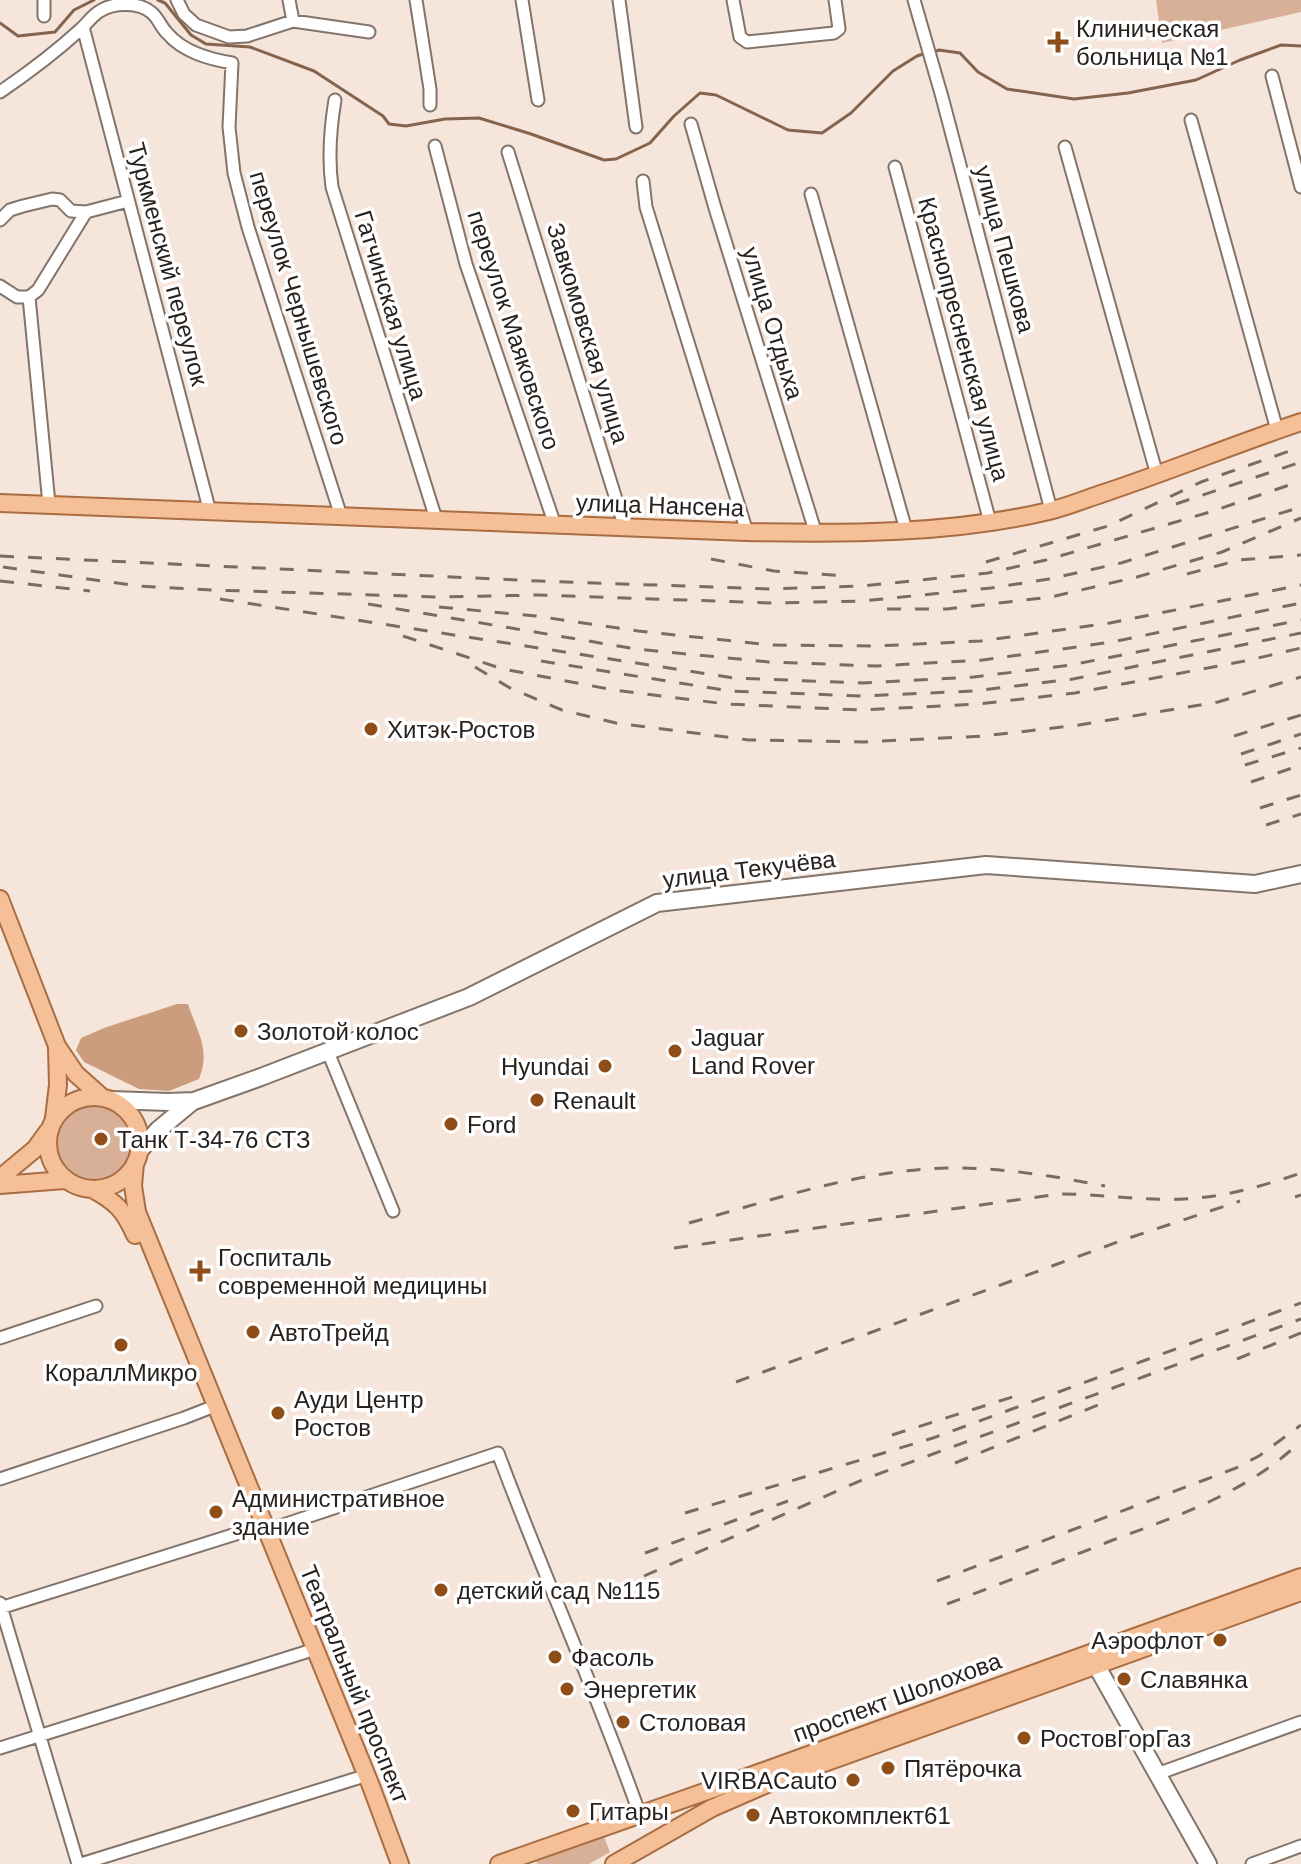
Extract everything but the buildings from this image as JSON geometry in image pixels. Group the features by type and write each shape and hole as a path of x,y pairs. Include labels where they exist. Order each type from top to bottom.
{"main road":[{"name":"улица Нансена","path":"0,503 747,532 816,534 906,530 990,522 1051,510 1301,422"},
{"name":"улица Текучёва","path":"107,1099 194,1101 469,997 657,903 986,865 1255,884 1301,874"},
{"path":"0,899 57,1046 76,1074 129,1113 140,1136 137,1157 127,1175 106,1187 92,1189 64,1180 0,1185"},
{"path":"57,1046 58,1085 47,1143 51,1159 64,1180"},
{"path":"0,1178 35,1149 65,1107 76,1100 107,1099"},
{"name":"улица Текучёва","path":"137,1157 158,1130 194,1101"},
{"name":"Театральный проспект","path":"137,1157 133,1186 137,1212 390,1864"},
{"name":"Театральный проспект","path":"92,1189 108,1197 127,1217 371,1786 400,1864"},
{"name":"проспект Шолохова","path":"614,1864 702,1814 751,1791 1301,1577"},
{"name":"проспект Шолохова","path":"509,1863 640,1815 1301,1592"},
{"path":"1093,1660 1208,1864"}],"street":[{"path":"44,0 44,16"},
{"path":"289,0 293,21"},
{"path":"416,0 430,105"},
{"path":"522,0 538,100"},
{"path":"619,0 636,127"},
{"path":"733,0 740,37 747,42 834,33 839,29 835,0"},
{"name":"улица Пешкова","path":"914,0 1051,510"},
{"path":"178,1 184,14 196,25 229,37 247,36 293,21 369,32"},
{"name":"переулок Чернышевского","path":"83,27 102,9 135,5 153,14 178,43 205,58 232,63 229,127 234,173 248,227 341,516"},
{"path":"0,92 83,27"},
{"name":"Туркменский переулок","path":"83,27 210,512"},
{"path":"1272,76 1297,154 1301,187"},
{"name":"Гатчинская улица","path":"335,100 329,135 332,187 436,519"},
{"path":"1191,120 1277,430"},
{"name":"улица Отдыха","path":"691,124 816,534"},
{"name":"переулок Маяковского","path":"435,146 466,264 555,525"},
{"path":"1065,147 1157,475"},
{"name":"Завкомовская улица","path":"508,152 625,528"},
{"name":"Краснопресненская улица","path":"895,167 990,522"},
{"path":"643,181 646,207 747,532"},
{"path":"811,194 906,530"},
{"path":"0,220 10,210 52,199 60,200 71,211 86,212 128,201"},
{"path":"0,286 17,297 29,297 38,290 86,212"},
{"path":"29,297 49,504"},
{"path":"328,1052 393,1211"},
{"path":"0,1338 96,1306"},
{"path":"0,1479 207,1409"},
{"path":"358,1778 79,1864 0,1607 261,1529 498,1453 617,1749 640,1815"},
{"path":"0,1748 306,1652"},
{"path":"1157,1774 1301,1722"},
{"path":"1252,1864 1301,1846"}],"shaded area":[{"path":"1156,0 1301,0 1301,12 1162,43"},
{"path":"177,1004 188,1004 201,1041 204,1059 199,1079 169,1091 139,1089 84,1062 76,1050 81,1038"},
{"path":"94,1102 109,1105 126,1119 133,1141 130,1156 116,1173 94,1180 79,1177 62,1163 55,1141 58,1126 72,1109"},
{"path":"604,1837 610,1852 589,1864 538,1864 535,1861"}],"waterway":[{"path":"0,23 18,36 55,32 74,10 94,0"},
{"path":"158,0 165,3 191,35 206,44 250,47 314,71 383,116 389,124 406,126 445,119 479,118 604,160 616,159 650,143 700,93 716,95 788,130 822,133 851,113 893,71 926,53"},
{"path":"934,52 960,53 978,72 1007,89 1074,99 1196,80 1281,45 1301,46"}],"railway":[{"path":"986,562 1108,526 1201,482 1301,447"},
{"path":"1176,504 1301,462"},
{"path":"0,556 769,589 863,586 988,573 1046,560 1210,512 1301,481"},
{"path":"3,567 138,586 212,590 439,597 539,595 771,603 863,601 1049,579 1121,563 1301,507"},
{"path":"887,609 947,609 1051,597 1137,577 1222,552 1301,518"},
{"path":"1187,574 1239,560 1301,555"},
{"path":"711,559 774,571 847,576"},
{"path":"0,581 90,591"},
{"path":"439,607 771,645 876,646 981,641 1110,623 1301,585"},
{"path":"220,599 734,678 863,683 974,677 1071,665 1301,620"},
{"path":"368,604 636,649 769,662 876,666 983,660 1112,642 1301,603"},
{"path":"541,661 730,691 862,696 974,691 1073,679 1301,633"},
{"path":"403,636 503,669 614,690 726,704 862,710 978,704 1075,693 1301,648"},
{"path":"475,667 510,688 562,710 616,723 749,740 863,742 984,736 1079,725 1218,702 1301,677"},
{"path":"1234,736 1301,715"},
{"path":"1241,754 1301,734"},
{"path":"1245,765 1301,748"},
{"path":"1251,782 1301,765"},
{"path":"1260,808 1301,795"},
{"path":"1266,825 1301,814"},
{"path":"689,1223 849,1180 914,1170 967,1168 1007,1171 1105,1186"},
{"path":"674,1248 1059,1194 1200,1198 1244,1190 1301,1173"},
{"path":"1295,1197 1301,1195"},
{"path":"736,1382 1123,1240 1240,1201"},
{"path":"685,1513 933,1438 1301,1303"},
{"path":"644,1576 862,1480 1301,1319"},
{"path":"1237,1359 1301,1333"},
{"path":"892,1435 1025,1393"},
{"path":"955,1463 1103,1403"},
{"path":"937,1581 1236,1468 1259,1456 1301,1425"},
{"path":"947,1604 1212,1500 1259,1474 1301,1441"},
{"path":"645,1553 788,1501"}],"place":[{"name":"Клиническая больница №1","path":"1058,42"},
{"name":"Хитэк-Ростов","path":"371,729"},
{"name":"Золотой колос","path":"241,1031"},
{"name":"Jaguar Land Rover","path":"675,1051"},
{"name":"Hyundai","path":"605,1066"},
{"name":"Renault","path":"537,1100"},
{"name":"Ford","path":"451,1124"},
{"name":"Танк Т-34-76 СТЗ","path":"101,1139"},
{"name":"Госпиталь современной медицины","path":"200,1271"},
{"name":"АвтоТрейд","path":"253,1332"},
{"name":"КораллМикро","path":"121,1345"},
{"name":"Ауди Центр Ростов","path":"278,1413"},
{"name":"Административное здание","path":"216,1512"},
{"name":"детский сад №115","path":"441,1590"},
{"name":"Аэрофлот","path":"1220,1640"},
{"name":"Фасоль","path":"555,1657"},
{"name":"Славянка","path":"1124,1679"},
{"name":"Энергетик","path":"567,1689"},
{"name":"Столовая","path":"623,1722"},
{"name":"РостовГорГаз","path":"1024,1738"},
{"name":"Пятёрочка","path":"888,1768"},
{"name":"VIRBACauto","path":"853,1780"},
{"name":"Гитары","path":"573,1811"},
{"name":"Автокомплект61","path":"753,1815"}]}
